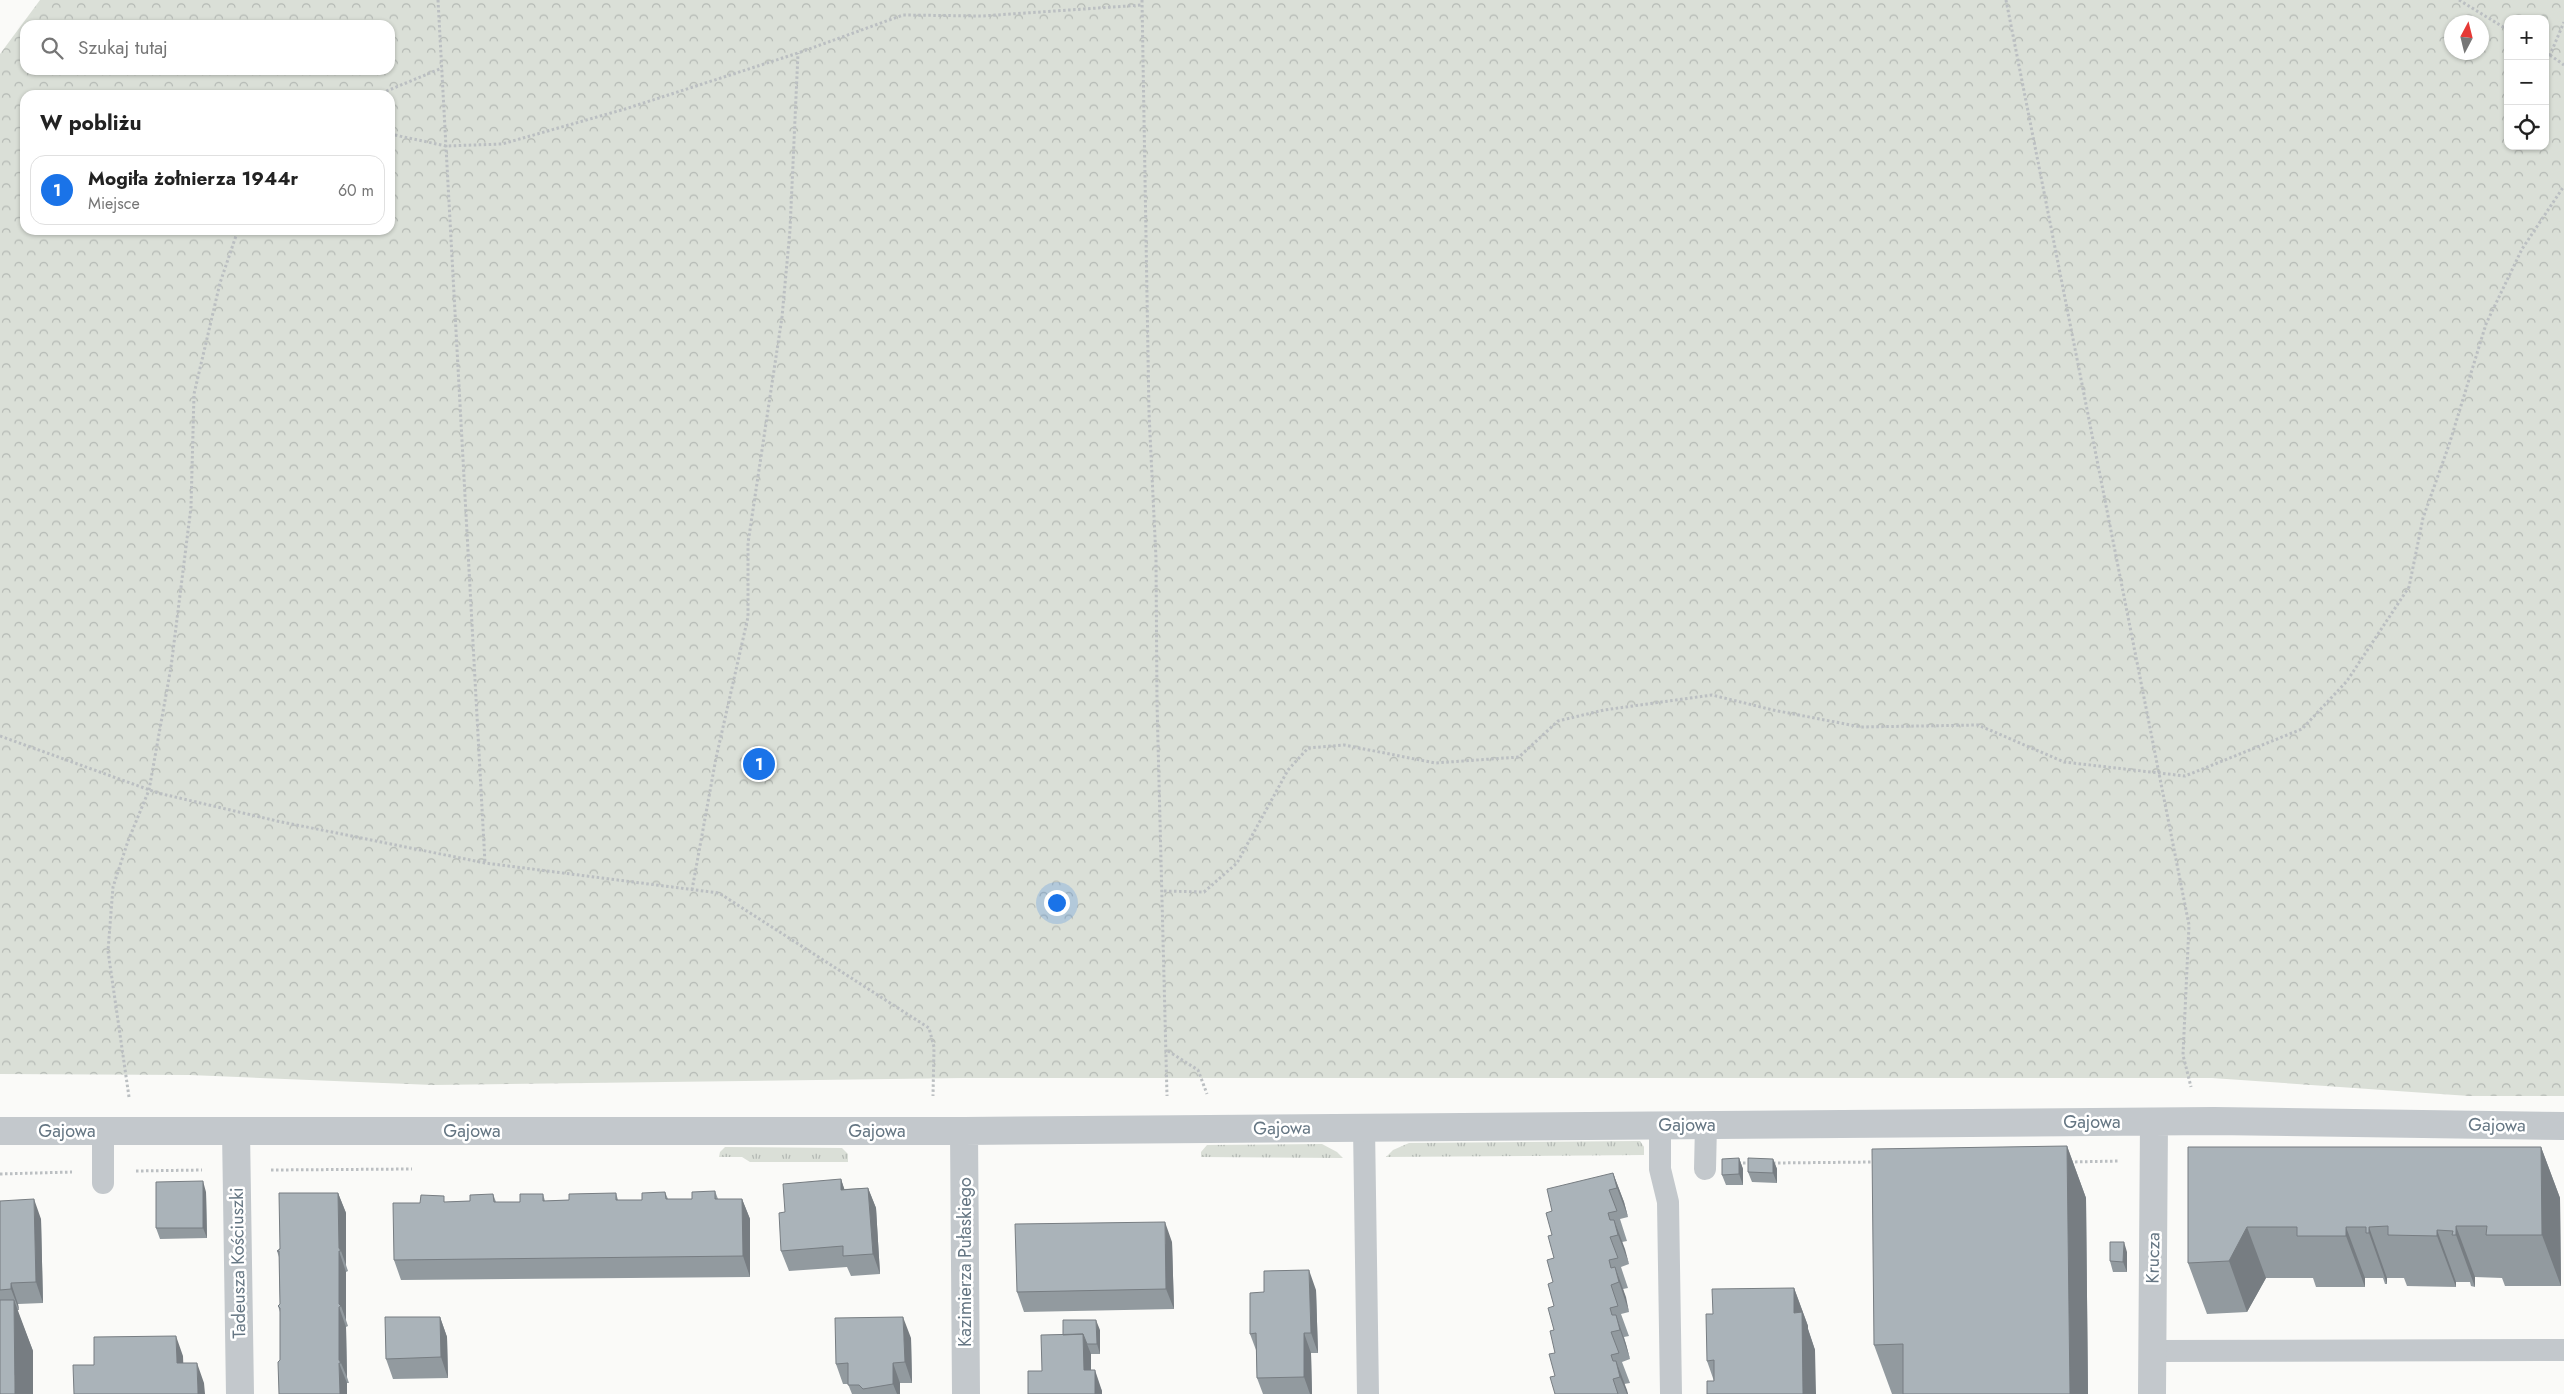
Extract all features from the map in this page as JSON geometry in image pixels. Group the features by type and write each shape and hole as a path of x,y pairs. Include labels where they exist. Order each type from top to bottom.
{"street":[{"name":"Gajowa","path":"0,1131 964,1130 2154,1122 2564,1126"},
{"name":"Krucza","path":"2152,1394 2154,1122"},
{"name":"Kazimierza Pułaskiego","path":"964,1130 966,1394"},
{"name":"Tadeusza Kościuszki","path":"236,1131 240,1394"}],"lane":[{"path":"1660,1125 1660,1169 1668,1202 1671,1394"},
{"path":"1705,1169 1706,1125"},
{"path":"1364,1127 1368,1394"},
{"path":"103,1131 103,1183"},
{"path":"2152,1350 2564,1350"}],"path":[{"path":"438,0 485,863"},
{"path":"1142,0 1149,404 1156,558 1157,703 1168,1064"},
{"path":"2006,0 2189,925 2183,1055 2193,1095"},
{"path":"2459,0 2504,28"},
{"path":"395,135 446,146 502,144 625,109 903,15 982,16 1142,5"},
{"path":"2564,22 2550,55 2564,64"},
{"path":"692,890 716,758 748,616 748,543 782,317 790,230 798,52"},
{"path":"389,90 442,68"},
{"path":"1164,891 1204,892 1237,863 1288,770 1308,748 1344,745 1435,763 1519,757 1558,721 1604,710 1712,696 1773,710 1861,726 1978,726 2064,762 2184,776 2302,729 2347,681 2409,587 2422,518 2449,445 2486,324 2522,250 2564,186"},
{"path":"130,1107 108,951 113,887 128,841 149,790 171,667 191,507 194,394 220,283 236,235"},
{"path":"0,736 149,790 277,821 485,863 719,893 929,1028 934,1047 933,1104"},
{"path":"1168,1051 1198,1070 1210,1103"}],"green space":[{"path":"40,0 2564,0 2564,1096 2469,1096 2212,1078 963,1078 433,1085 190,1075 0,1074 0,54 20,27 20,75 395,75 395,20 25,20"},
{"path":"1640,1141 1644,1147 1644,1155 1386,1157 1393,1150 1409,1143"},
{"path":"1322,1144 1337,1152 1343,1158 1201,1157 1201,1152 1207,1145"},
{"path":"725,1147 842,1148 848,1154 848,1162 750,1162 742,1157 719,1157 720,1152"}],"building":[{"path":"2067,1146 2070,1394 1903,1394 1903,1344 1874,1345 1872,1149"},
{"path":"2188,1147 2541,1147 2542,1235 2486,1235 2487,1226 2456,1226 2456,1235 2452,1235 2453,1231 2437,1230 2437,1236 2388,1235 2388,1226 2369,1227 2369,1233 2366,1233 2366,1227 2346,1227 2346,1236 2297,1236 2297,1227 2247,1227 2229,1261 2188,1263"},
{"path":"1739,1158 1739,1174 1722,1175 1722,1159"},
{"path":"1748,1158 1773,1159 1773,1173 1748,1172"},
{"path":"1613,1173 1617,1188 1609,1190 1617,1211 1608,1213 1610,1220 1614,1220 1618,1235 1610,1237 1618,1258 1609,1260 1611,1268 1615,1267 1619,1282 1611,1285 1618,1306 1610,1308 1612,1315 1616,1315 1620,1330 1611,1332 1619,1353 1611,1355 1613,1361 1616,1361 1620,1377 1613,1379 1618,1394 1555,1394 1550,1377 1555,1376 1549,1354 1555,1353 1550,1331 1554,1330 1548,1308 1554,1306 1548,1284 1553,1282 1547,1260 1554,1258 1548,1236 1552,1235 1546,1213 1552,1211 1547,1189"},
{"path":"841,1179 841,1190 868,1188 873,1254 843,1256 843,1246 781,1251 779,1213 785,1212 783,1184"},
{"path":"203,1181 203,1228 156,1228 156,1182"},
{"path":"715,1191 715,1199 742,1199 743,1256 394,1260 393,1203 420,1203 421,1195 444,1196 444,1202 470,1201 470,1195 493,1194 494,1202 520,1202 520,1194 543,1194 543,1201 569,1200 569,1194 616,1193 616,1200 642,1200 642,1193 665,1192 666,1199 692,1199 692,1192"},
{"path":"279,1193 338,1193 339,1248 341,1251 339,1251 339,1304 341,1306 339,1307 340,1394 279,1394 280,1308 278,1306 280,1304 279,1251 277,1251 280,1249"},
{"path":"34,1199 36,1282 11,1283 11,1289 0,1290 0,1201"},
{"path":"1165,1222 1166,1289 1017,1292 1015,1224"},
{"path":"2110,1242 2124,1242 2123,1262 2110,1261"},
{"path":"1309,1270 1311,1333 1304,1333 1304,1377 1257,1378 1256,1333 1250,1334 1250,1293 1264,1292 1264,1271"},
{"path":"1794,1288 1794,1313 1802,1312 1803,1394 1707,1394 1707,1381 1714,1381 1714,1360 1707,1361 1706,1314 1713,1314 1712,1289"},
{"path":"0,1300 14,1300 15,1394 0,1394"},
{"path":"385,1317 440,1317 441,1357 386,1359"},
{"path":"903,1317 905,1362 893,1363 893,1384 863,1389 859,1385 848,1385 848,1363 836,1364 835,1318"},
{"path":"1063,1320 1096,1320 1097,1344 1087,1344 1083,1334 1063,1335"},
{"path":"1083,1334 1084,1370 1095,1370 1095,1394 1028,1394 1028,1371 1042,1371 1041,1335"},
{"path":"176,1336 177,1363 197,1363 198,1394 74,1394 73,1365 94,1365 94,1337"}],"place":[{"name":"Mogiła żołnierza 1944r","path":"759,764"}]}
